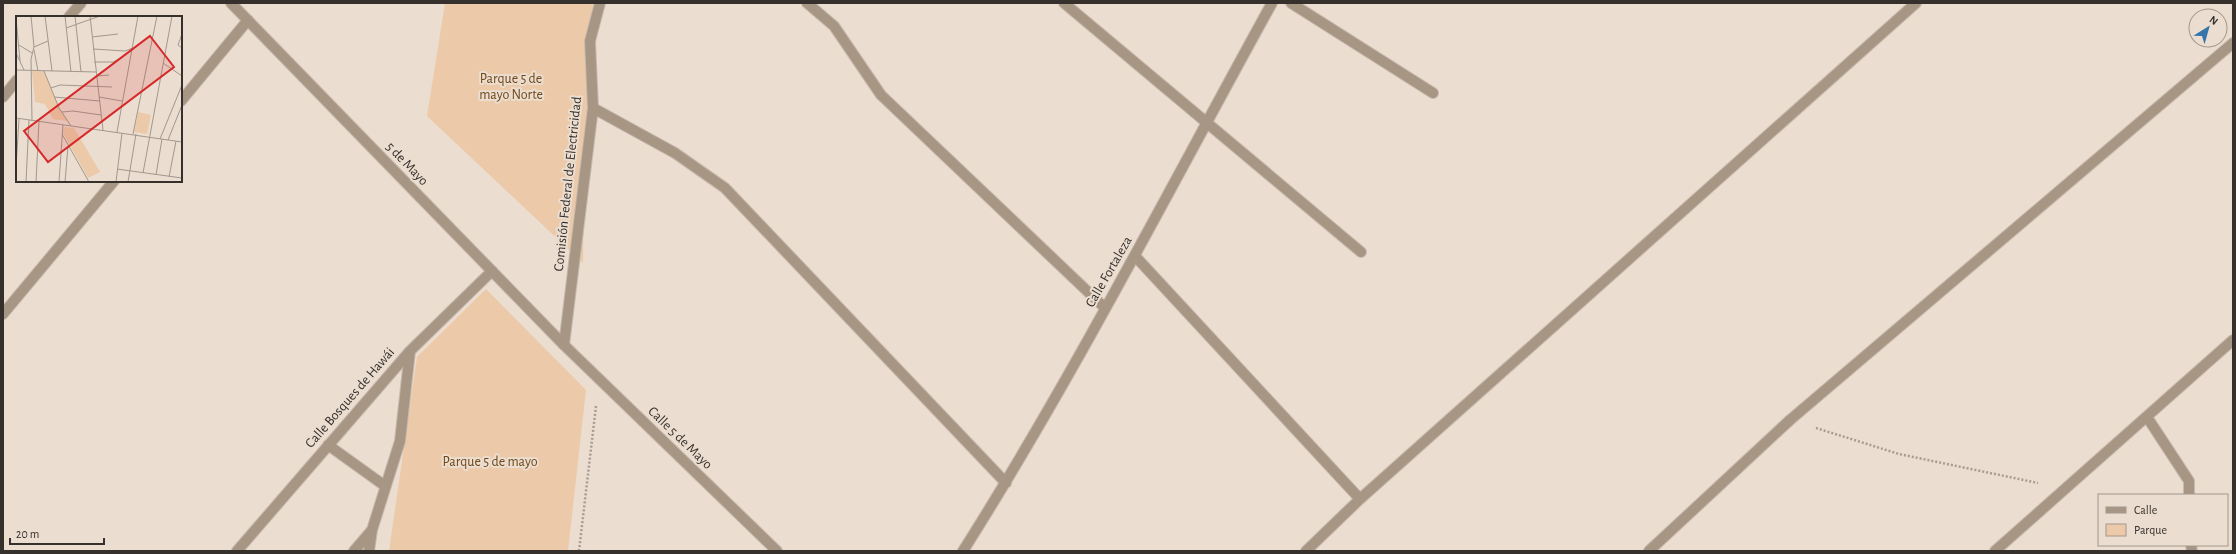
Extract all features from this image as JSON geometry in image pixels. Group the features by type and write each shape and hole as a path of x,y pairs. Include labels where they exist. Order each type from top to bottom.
{"street":[{"path":"71,16 81,3"},
{"name":"5 de Mayo","path":"231,3 564,345"},
{"name":"Comisión Federal de Electricidad","path":"564,345 593,108 590,41 600,3"},
{"path":"807,3 834,26 881,95 1105,308"},
{"path":"1064,3 1205,124 1361,252"},
{"name":"Calle Fortaleza","path":"963,551 1006,483 1105,308 1272,3"},
{"path":"1291,3 1434,93"},
{"path":"1306,551 1360,499 1916,3"},
{"path":"182,100 248,20"},
{"path":"1648,551 1790,420 2233,43"},
{"path":"3,97 16,81"},
{"path":"593,108 675,154 725,188 1006,483"},
{"path":"3,314 113,182"},
{"path":"1134,256 1360,499"},
{"name":"Calle Bosques de Hawái","path":"237,551 410,351 492,271"},
{"path":"1995,551 2148,417 2233,340"},
{"name":"Calle 5 de Mayo","path":"564,345 777,551"},
{"path":"369,551 372,530 400,441 410,351"},
{"path":"2148,417 2189,481 2190,494"},
{"path":"328,445 385,486"},
{"path":"354,551 372,530"}],"path":[{"path":"580,551 599,378"},
{"path":"1790,420 1900,454 2065,489"}],"green space":[{"name":"Parque 5 de mayo Norte","path":"445,3 604,3 592,68 586,132 583,263 427,116"},
{"name":"Parque 5 de mayo","path":"486,289 586,390 568,551 389,551 417,357"}]}
